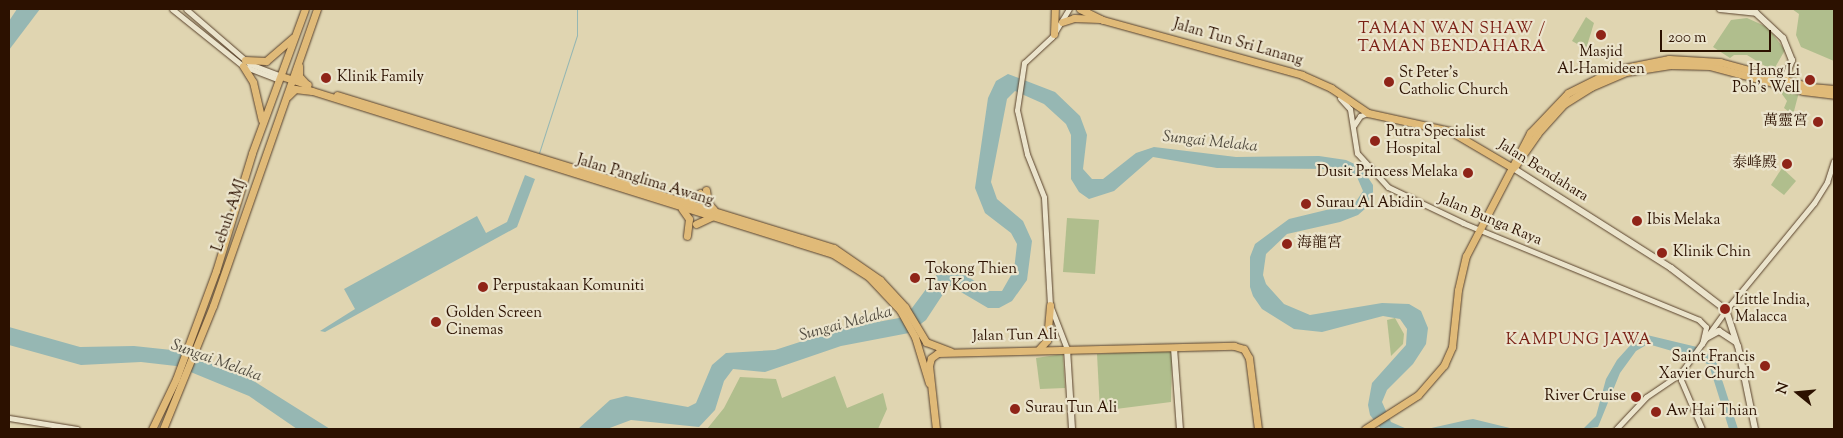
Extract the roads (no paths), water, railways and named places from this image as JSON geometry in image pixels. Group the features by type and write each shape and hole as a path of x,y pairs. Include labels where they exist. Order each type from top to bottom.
{"main road":[{"name":"Lebuh AMJ","path":"163,429 183,384 261,128 305,9"},
{"name":"Lebuh AMJ","path":"151,429 157,421 195,340 283,106 317,9"},
{"path":"1054,34 1055,9"},
{"name":"Jalan Tun Sri Lanang","path":"1080,9 1102,20 1319,82 1331,88"},
{"path":"1090,9 1102,20"},
{"path":"1720,9 1730,12 1750,11 1764,19 1787,43 1792,55 1790,68 1783,82"},
{"path":"1062,22 1078,18 1102,20"},
{"path":"261,128 262,110 244,63 272,59 297,31"},
{"path":"298,61 299,76 310,88"},
{"path":"1365,429 1396,411 1428,385 1449,357 1463,266 1513,168 1537,134 1564,104 1591,87 1626,72 1670,65 1710,66 1834,95"},
{"path":"1790,68 1794,82"},
{"name":"Jalan Panglima Awang","path":"280,78 716,214 833,254 869,277 903,309 917,335 929,383"},
{"path":"1783,82 1834,89"},
{"path":"283,106 292,90 310,88"},
{"name":"Jalan Bendahara","path":"1331,88 1368,113 1450,130 1666,264 1726,310"},
{"path":"687,236 688,216 678,203 692,199 703,192 716,214 704,218 696,224"},
{"path":"1038,349 1047,340 1050,305"},
{"path":"1726,310 1738,344 1755,429"},
{"path":"1703,342 1714,332 1721,331 1738,344"},
{"name":"Jalan Panglima Awang","path":"917,335 929,344 950,351"},
{"name":"Jalan Tun Ali","path":"936,429 929,383 931,358 950,351 1234,346 1244,349 1249,358 1258,429"},
{"path":"1174,348 1180,429"},
{"path":"1067,349 1072,429"},
{"path":"168,429 169,418"}],"street":[{"path":"172,9 244,63 280,78"},
{"path":"186,9 191,11 244,63"},
{"path":"1067,349 1050,305 1045,203 1022,138 1018,94 1021,74 1028,58 1054,34 1069,9"},
{"name":"Jalan Bunga Raya","path":"1319,82 1348,106 1354,126 1357,153 1388,187 1480,230 1699,320 1704,325 1703,342"},
{"path":"1354,126 1360,116 1368,113"},
{"path":"1616,429 1646,397 1679,379 1682,371 1718,320 1821,193 1834,161"},
{"path":"1699,320 1711,324 1718,320"},
{"path":"1679,379 1702,429"},
{"path":"9,418 57,428 77,429"}],"water":[{"path":"17,9 40,9 9,50 9,21"},
{"path":"1008,74 1055,92 1080,116 1087,135 1083,169 1092,179 1103,179 1136,153 1154,147 1236,157 1319,156 1346,160 1361,167 1373,185 1373,197 1366,208 1358,215 1340,222 1287,234 1266,254 1263,275 1266,284 1284,304 1310,315 1382,303 1409,304 1421,311 1428,328 1426,344 1413,364 1387,390 1382,402 1391,422 1407,429 1381,429 1370,415 1368,405 1372,383 1406,345 1407,329 1400,319 1383,316 1322,332 1294,329 1262,309 1253,296 1250,287 1250,257 1255,244 1289,219 1355,203 1363,191 1357,177 1333,169 1217,168 1153,157 1114,191 1089,199 1079,192 1071,179 1071,135 1066,124 1044,104 1015,91 1007,99 991,182 997,199 1023,221 1032,241 1027,280 1012,301 999,308 988,308 949,285 926,320 909,333 841,346 765,372 733,369 724,381 715,410 699,427 631,420 607,429 578,429 610,400 626,396 688,407 696,403 712,365 726,353 775,350 840,329 899,318 912,308 941,269 966,275 989,291 1002,291 1014,270 1017,244 1011,233 985,213 975,188 988,98 996,81"},
{"path":"525,175 535,179 517,227 325,332 320,331 355,309 344,289 477,216 486,233 507,222"},
{"path":"9,327 80,347 134,346 181,351 252,380 330,429 297,429 249,396 176,366 141,362 81,365 9,345"},
{"path":"1647,335 1697,347 1715,358 1738,429 1729,429 1709,365 1696,358 1648,344 1636,351 1620,373 1598,427 1583,429 1596,416 1606,379 1617,360 1635,340"},
{"path":"1473,419 1514,429 1427,429 1467,420"}],"waterway":[{"path":"539,153 577,35 577,9"}],"place":[{"name":"Masjid Al-Hamideen","path":"1601,35"},
{"name":"Klinik Family","path":"326,78"},
{"name":"Hang Li Poh's Well","path":"1810,80"},
{"name":"St Peter's Catholic Church","path":"1389,82"},
{"name":"萬靈宮","path":"1818,122"},
{"name":"Putra Specialist Hospital","path":"1375,141"},
{"name":"泰峰殿","path":"1787,164"},
{"name":"Dusit Princess Melaka","path":"1468,173"},
{"name":"Surau Al Abidin","path":"1306,204"},
{"name":"Ibis Melaka","path":"1637,221"},
{"name":"海龍宮","path":"1287,244"},
{"name":"Klinik Chin","path":"1662,253"},
{"name":"Tokong Thien Tay Koon","path":"915,278"},
{"name":"Perpustakaan Komuniti","path":"483,287"},
{"name":"Little India, Malacca","path":"1725,309"},
{"name":"Golden Screen Cinemas","path":"436,322"},
{"name":"Saint Francis Xavier Church","path":"1765,366"},
{"name":"River Cruise","path":"1636,397"},
{"name":"Surau Tun Ali","path":"1015,409"},
{"name":"Aw Hai Thian","path":"1656,412"}],"district":[{"name":"TAMAN WAN SHAW / TAMAN BENDAHARA","path":"1452,39"},
{"name":"KAMPUNG JAWA","path":"1579,341"}],"water label":[{"name":"Sungai Melaka","path":"1210,143"},
{"name":"Sungai Melaka","path":"846,325"},
{"name":"Sungai Melaka","path":"216,362"}]}
